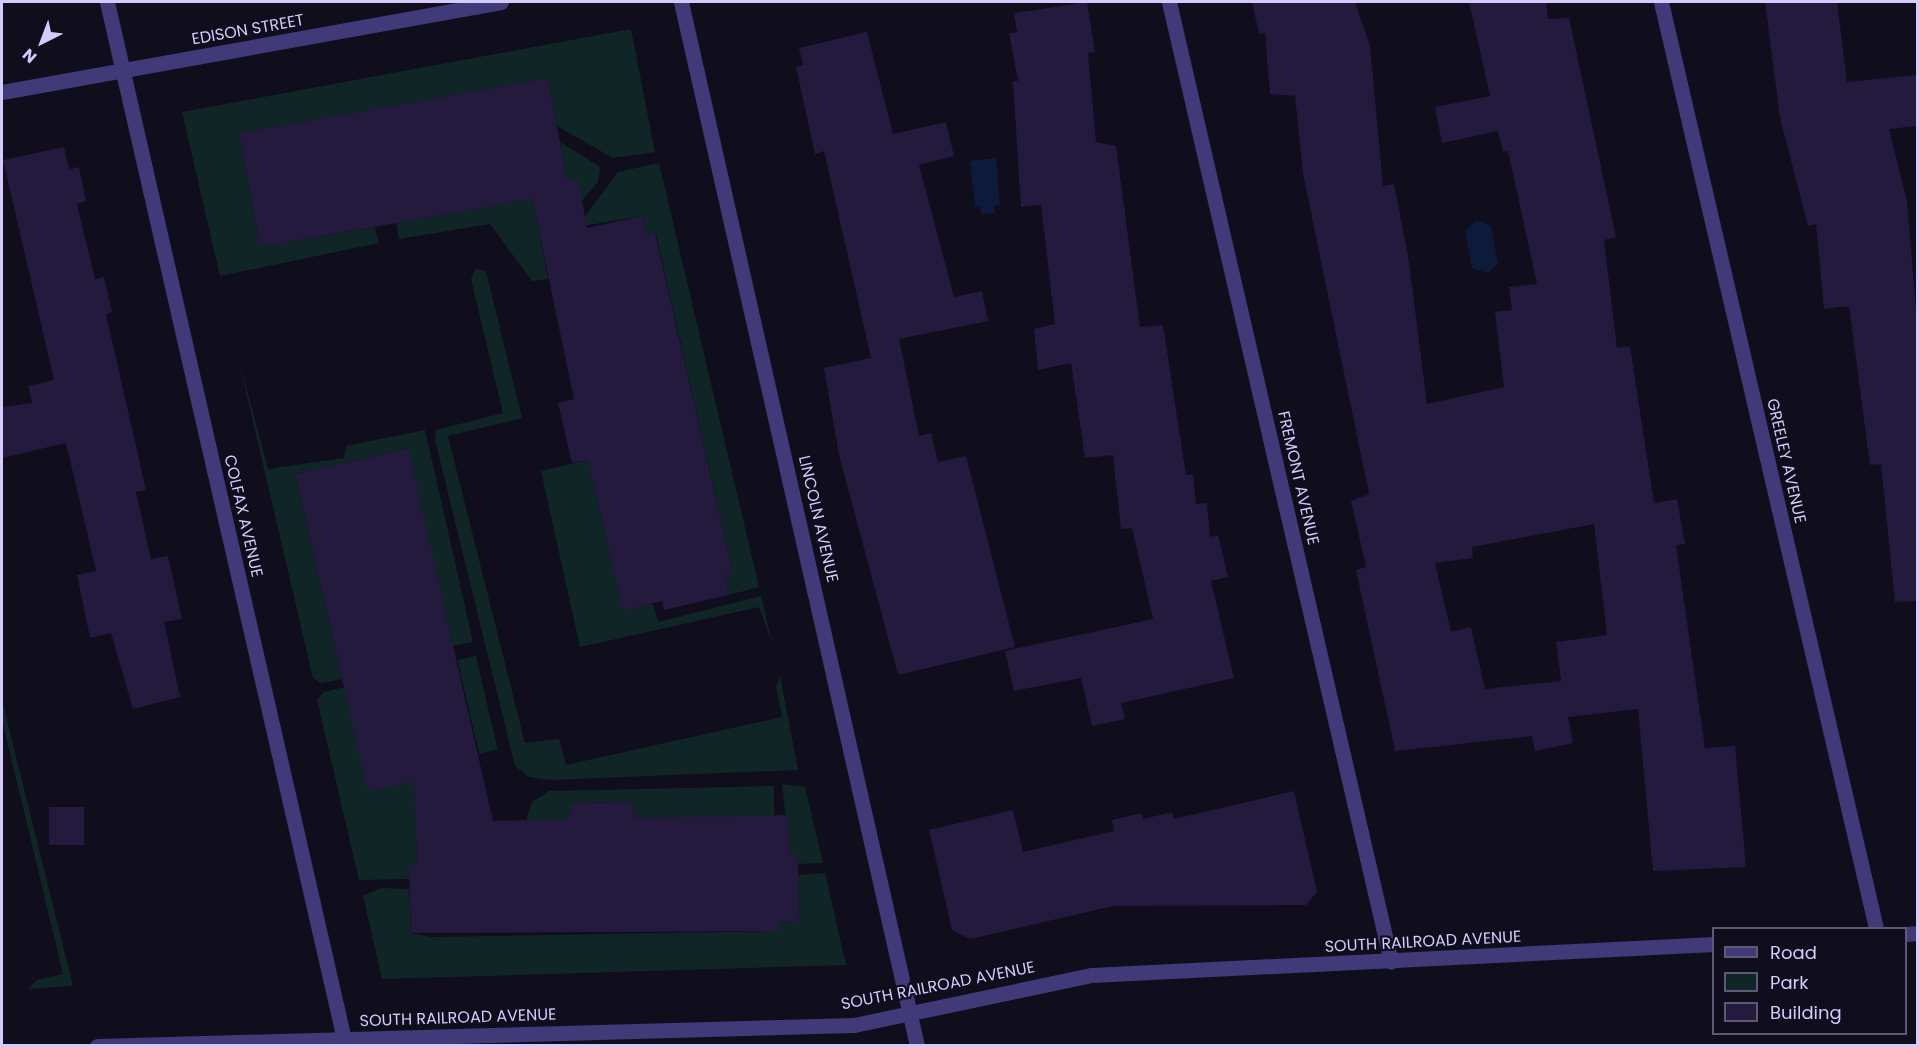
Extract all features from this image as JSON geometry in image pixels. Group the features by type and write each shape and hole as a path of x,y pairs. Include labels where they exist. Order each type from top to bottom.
{"street":[{"name":"COLFAX AVENUE","path":"107,2 344,1039"},
{"name":"EDISON STREET","path":"2,92 501,2"},
{"name":"LINCOLN AVENUE","path":"681,2 916,1045"},
{"name":"FREMONT AVENUE","path":"1169,2 1391,962"},
{"name":"GREELEY AVENUE","path":"1661,2 1875,927"},
{"name":"SOUTH RAILROAD AVENUE","path":"97,1046 842,1025 909,1014 1092,975 1391,962 1712,944"}],"green space":[{"path":"631,29 655,152 613,158 557,126 548,78 239,133 260,247 375,227 379,243 220,276 182,112"},
{"path":"560,142 600,167 598,182 574,210 578,179 567,180"},
{"path":"659,163 759,587 729,595 725,574 733,573 656,234 647,235 642,216 577,227 618,172"},
{"path":"532,199 548,279 532,281 490,224 399,239 396,223"},
{"path":"476,268 486,272 522,418 448,436 525,743 559,739 566,765 782,717 776,687 780,675 798,770 550,780 529,777 515,766 435,440 436,430 503,413 471,279"},
{"path":"237,353 268,469 344,458 346,446 425,430 473,642 453,646 407,448 295,474 342,679 321,683 313,678"},
{"path":"588,460 623,610 653,604 658,622 761,596 772,643 759,607 580,647 541,471"},
{"path":"476,656 498,750 479,754 457,660"},
{"path":"345,687 414,770 417,866 409,866 409,879 359,880 317,700 324,692"},
{"path":"2,700 73,986 28,989 37,980 63,974 2,720"},
{"path":"782,784 805,787 823,863 798,864 790,855"},
{"path":"774,786 774,816 634,818 633,802 570,803 570,819 526,820 532,802 549,791"},
{"path":"825,873 846,965 382,979 363,896 381,888 409,889 411,933 431,937 778,931 779,923 799,922 798,875"}],"water":[{"path":"996,158 1000,205 994,206 995,213 981,214 980,207 975,207 970,161"},
{"path":"1477,220 1491,226 1498,264 1488,273 1472,268 1465,231"}],"building":[{"path":"1087,2 1095,52 1088,53 1096,142 1116,146 1140,327 1163,325 1186,475 1193,474 1196,504 1207,503 1210,537 1218,535 1228,577 1211,581 1234,678 1121,703 1125,719 1092,726 1081,678 1014,691 1005,651 1153,619 1132,528 1121,529 1113,455 1085,458 1071,363 1038,370 1034,329 1055,324 1041,205 1021,207 1013,81 1018,81 1009,33 1017,32 1014,13"},
{"path":"1252,2 1355,2 1370,46 1383,186 1394,184 1408,255 1427,404 1504,387 1495,312 1512,310 1509,287 1537,284 1508,151 1503,152 1498,131 1442,143 1435,107 1490,96 1469,2 1546,2 1548,19 1569,18 1616,237 1604,240 1617,348 1630,346 1654,503 1677,499 1685,544 1676,545 1705,748 1735,746 1746,867 1653,871 1638,709 1568,717 1573,743 1535,751 1532,736 1395,751 1356,570 1366,567 1351,501 1369,494 1303,174 1295,96 1270,94 1265,33 1259,34","holes":["1594,524 1607,635 1556,642 1561,681 1485,689 1471,627 1451,632 1435,563 1473,558 1472,547"]},
{"path":"1765,2 1837,2 1847,82 1917,75 1917,126 1889,129 1907,201 1917,322 1917,601 1895,602 1881,464 1870,465 1849,306 1824,309 1816,224 1808,226 1780,118"},
{"path":"867,32 893,134 946,122 954,156 919,165 954,297 982,291 988,321 899,339 919,436 931,433 938,462 966,456 1015,647 898,675 839,455 824,368 871,358 824,151 815,154 796,67 803,65 799,48"},
{"path":"548,78 567,180 578,179 587,228 642,216 647,235 655,233 733,573 725,574 729,595 664,610 662,601 623,611 588,460 572,463 558,403 574,399 532,199 260,247 239,133"},
{"path":"64,147 69,169 79,167 86,201 77,204 95,279 104,277 112,312 106,314 146,490 136,492 151,559 168,556 182,619 164,622 180,697 133,709 111,633 90,638 77,575 96,571 66,443 2,458 2,407 32,403 28,386 54,380 3,160"},
{"path":"408,448 493,821 570,819 570,803 633,802 634,818 789,815 790,855 798,855 799,922 779,923 779,931 411,933 409,866 417,866 414,781 368,792 295,474"},
{"path":"1294,791 1317,892 1306,905 1113,906 970,939 952,930 929,830 1013,810 1023,852 1114,831 1112,820 1142,813 1143,819 1172,812 1174,819"},
{"path":"49,807 84,807 84,845 49,845"}]}
